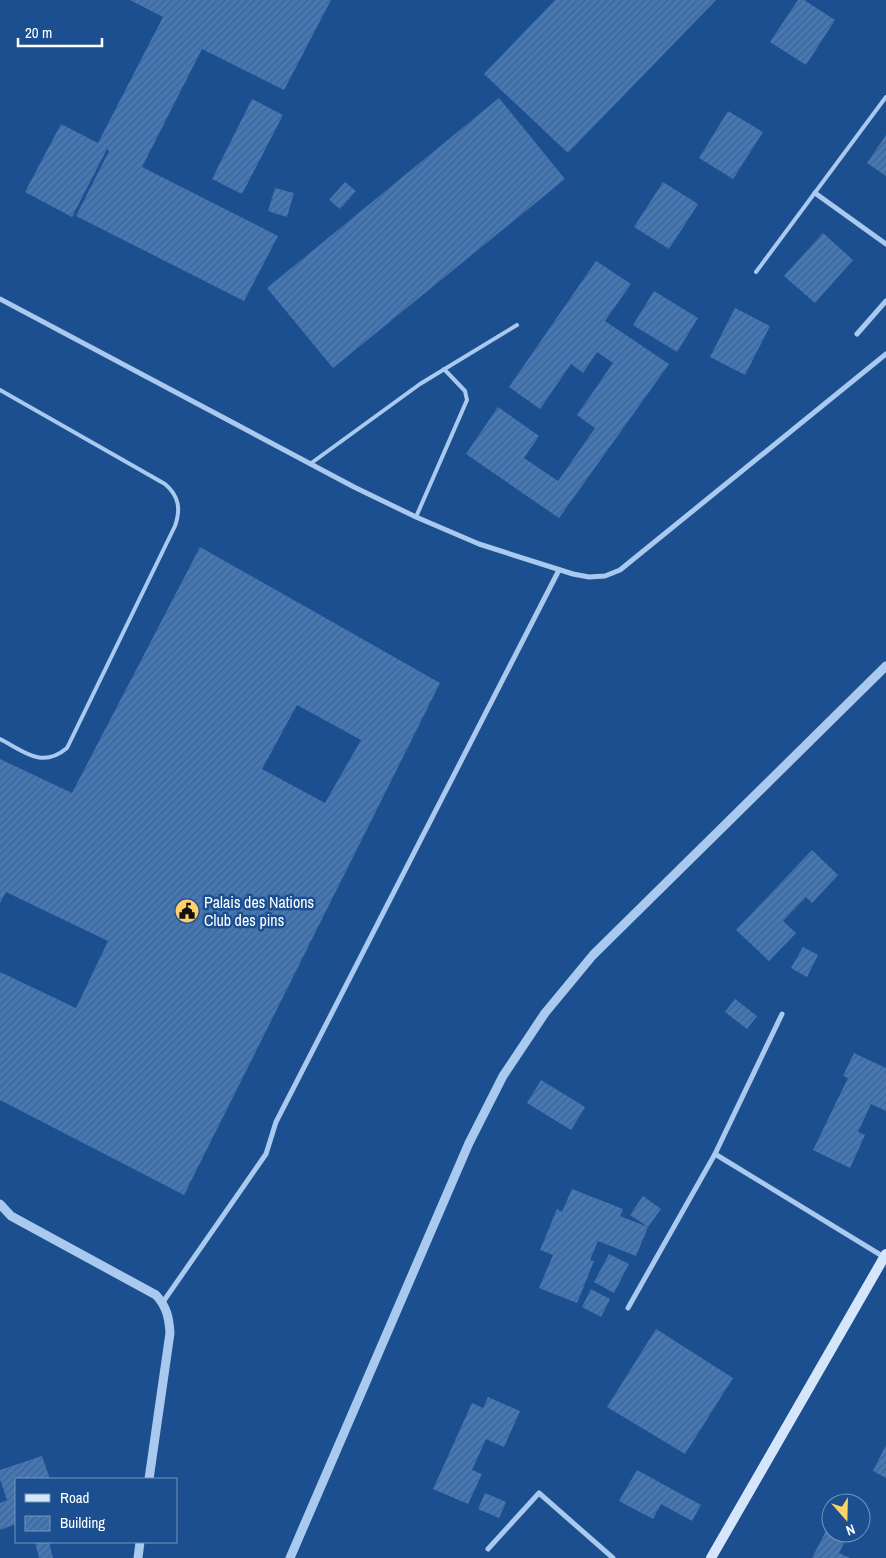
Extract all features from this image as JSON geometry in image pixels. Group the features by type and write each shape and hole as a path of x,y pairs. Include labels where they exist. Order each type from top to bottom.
{"main road":[{"path":"711,1558 885,1256"}],"street":[{"path":"815,193 886,244"},
{"path":"0,299 310,464 416,517 479,544 559,570 589,577 605,576 620,570 886,354"},
{"path":"857,334 886,302"},
{"path":"163,1302 266,1154 276,1122 559,570"},
{"path":"290,1558 469,1143 503,1076 545,1013 593,955 886,666"},
{"path":"628,1308 715,1154 782,1014"},
{"path":"715,1154 885,1256"},
{"path":"0,1204 11,1216 156,1295 163,1302 168,1316 170,1333 149,1478"},
{"path":"0,1215 11,1216"},
{"path":"488,1549 538,1493 613,1558"},
{"path":"138,1558 140,1543"}],"lane":[{"path":"756,272 886,97"},
{"path":"310,464 365,423 444,369 517,324"},
{"path":"416,517 467,400 465,391 444,369"},
{"path":"0,390 165,484 177,498 179,508 174,526 67,748 53,757 36,758 0,739"}],"building":[{"path":"130,0 331,0 284,90 202,49 142,167 278,236 244,301 76,216 109,151 107,149 72,217 25,192 61,124 98,143 163,17"},
{"path":"555,0 716,0 568,153 484,74"},
{"path":"798,0 804,0 835,20 806,65 770,42"},
{"path":"499,98 565,179 333,368 267,288"},
{"path":"252,99 283,115 242,194 212,179"},
{"path":"728,111 763,132 733,179 699,158"},
{"path":"886,135 886,176 867,163"},
{"path":"345,182 356,191 340,209 329,200"},
{"path":"663,182 698,204 669,249 634,227"},
{"path":"275,188 294,193 287,217 268,211"},
{"path":"823,233 853,260 815,303 784,276"},
{"path":"596,261 631,284 605,321 669,364 559,518 466,454 498,407 539,436 524,458 558,481 595,428 577,415 613,363 597,352 583,373 571,364 540,409 509,387"},
{"path":"654,291 698,318 677,352 633,325"},
{"path":"735,308 770,326 745,375 710,357"},
{"path":"200,547 440,683 184,1195 0,1100 0,972 76,1008 108,941 6,892 0,903 0,759 72,793","holes":["297,705 361,740 325,803 262,769"]},
{"path":"812,850 838,875 812,903 806,897 783,921 796,933 769,961 736,930"},
{"path":"803,947 818,955 807,977 791,968"},
{"path":"735,999 757,1016 747,1029 725,1012"},
{"path":"854,1053 886,1068 886,1111 871,1104 858,1132 865,1135 850,1168 813,1150 848,1078 843,1076"},
{"path":"541,1080 585,1107 571,1130 527,1103"},
{"path":"572,1189 623,1209 620,1216 648,1227 636,1256 598,1241 590,1260 594,1261 577,1303 539,1288 553,1255 540,1250 557,1209 562,1212"},
{"path":"643,1196 661,1209 648,1227 630,1215"},
{"path":"609,1254 629,1264 614,1293 594,1282"},
{"path":"591,1289 610,1299 601,1317 582,1307"},
{"path":"656,1329 733,1378 685,1454 607,1407"},
{"path":"488,1397 520,1411 504,1447 486,1439 472,1470 482,1474 468,1504 433,1489 472,1403 483,1408"},
{"path":"886,1445 886,1478 873,1471"},
{"path":"42,1456 50,1478 15,1478 15,1524 0,1530 0,1503 7,1500 0,1479 0,1470"},
{"path":"637,1470 701,1505 692,1521 661,1504 653,1519 619,1501"},
{"path":"485,1493 506,1502 499,1518 478,1509"},
{"path":"821,1541 821,1543 844,1543 839,1553 850,1558 812,1558"},
{"path":"35,1543 49,1543 53,1558 39,1558"}],"place":[{"name":"Palais des Nations Club des pins","path":"187,911"}]}
